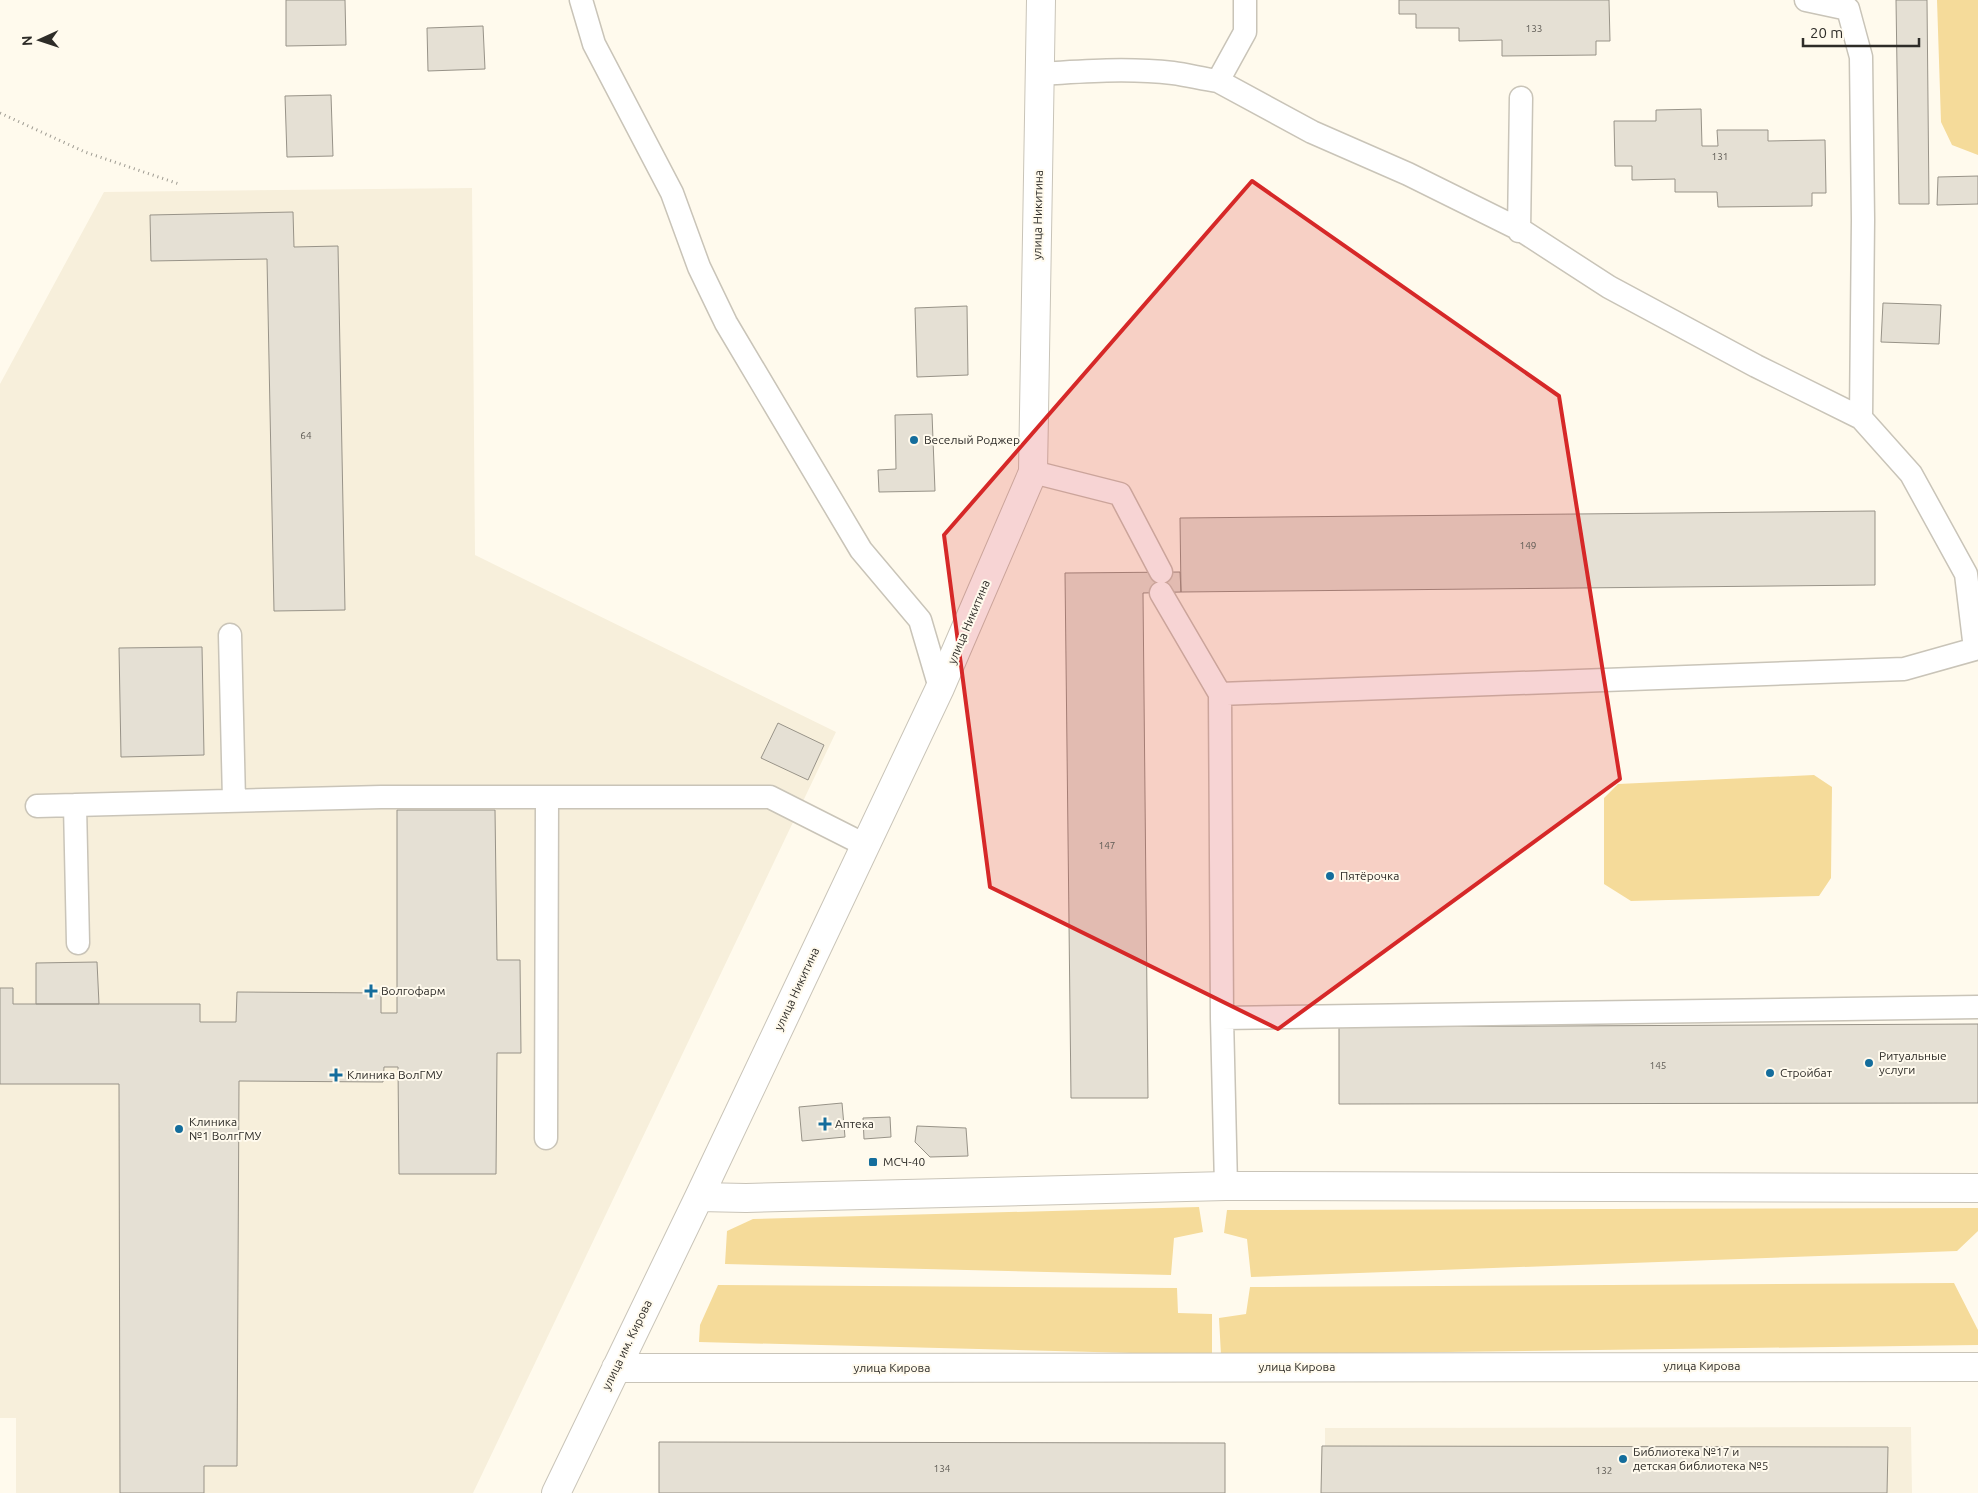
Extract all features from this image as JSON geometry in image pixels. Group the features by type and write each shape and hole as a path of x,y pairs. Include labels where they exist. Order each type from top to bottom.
{"main road":[{"name":"улица Никитина","path":"699,1197 864,845 940,688 1033,472 1041,0"},
{"path":"699,1197 746,1198 1226,1186 1978,1188"},
{"name":"улица им. Кирова","path":"564,1490 616,1368 699,1197"},
{"name":"улица Кирова","path":"616,1368 1978,1367"}],"lane":[{"path":"581,0 594,44 672,193 699,267 726,322 861,550 920,620 940,688"},
{"path":"1218,81 1246,32 1245,0"},
{"path":"1806,0 1848,9 1861,58 1863,220 1861,418"},
{"path":"1041,74 1092,70 1172,73 1218,81 1312,132 1408,174 1519,230 1609,287 1756,366 1861,418 1911,474 1972,571 1976,651 1904,669 1220,694"},
{"path":"1519,230 1521,98"},
{"path":"1033,472 1120,494 1161,582 1220,694 1222,1018 1226,1186"},
{"path":"230,635 234,800"},
{"path":"36,806 381,797 770,797 864,845"},
{"path":"546,1138 547,797"},
{"path":"74,805 78,944"},
{"path":"1222,1018 1978,1007"}],"path":[{"path":"0,113 86,152 179,184"}],"highlighted area":[{"path":"1252,181 1559,396 1620,779 1278,1029 990,887 944,535"}],"shaded area":[{"path":"1937,0 1978,0 1978,155 1952,145 1941,122"},
{"name":"Клиника ВолГМУ","path":"472,188 475,555 836,732 473,1493 16,1493 16,1418 0,1418 0,384 104,192"},
{"path":"1814,775 1832,787 1831,878 1819,896 1631,901 1604,884 1604,798 1618,784"},
{"path":"1199,1207 1203,1232 1174,1238 1171,1275 725,1264 727,1231 753,1219"},
{"path":"1978,1208 1978,1231 1957,1251 1251,1277 1247,1239 1224,1233 1227,1210"},
{"path":"1954,1283 1978,1330 1978,1345 1221,1355 1219,1318 1246,1314 1250,1287"},
{"path":"718,1285 1177,1288 1178,1313 1212,1314 1212,1355 699,1342 700,1325"},
{"path":"1911,1427 1912,1493 1325,1493 1325,1428"}],"building":[{"path":"286,0 345,0 346,45 286,46"},
{"path":"1399,0 1609,0 1610,41 1596,41 1596,55 1502,56 1502,40 1459,41 1459,28 1416,28 1416,14 1399,14"},
{"path":"1896,0 1927,0 1929,204 1899,204"},
{"path":"483,26 485,69 428,71 427,28"},
{"path":"331,95 333,156 287,157 285,96"},
{"path":"1701,109 1702,146 1718,146 1717,130 1768,130 1768,141 1825,140 1826,193 1812,193 1812,206 1718,207 1717,192 1675,192 1675,179 1632,180 1632,166 1615,166 1614,121 1656,121 1656,110"},
{"path":"1978,176 1978,204 1937,205 1938,177"},
{"path":"293,212 294,247 338,246 345,610 274,611 267,259 151,261 150,215"},
{"path":"1883,303 1941,305 1939,344 1881,342"},
{"path":"967,306 968,375 917,377 915,308"},
{"name":"Веселый Роджер","path":"932,414 935,491 879,492 878,470 896,469 895,415"},
{"path":"1875,511 1875,585 1181,592 1180,518"},
{"path":"1180,572 1181,592 1143,593 1148,1098 1071,1098 1065,573"},
{"path":"202,647 204,755 121,757 119,648"},
{"path":"778,723 824,745 808,780 761,758"},
{"name":"Клиника №1 ВолгГМУ","path":"397,810 495,810 497,960 520,960 521,1053 497,1053 496,1174 399,1174 398,1067 384,1067 383,1082 239,1081 237,1466 204,1466 204,1493 120,1493 119,1084 0,1084 0,988 13,988 13,1004 200,1004 200,1022 236,1022 237,992 381,993 381,1013 397,1013"},
{"path":"97,962 99,1004 36,1004 36,963"},
{"path":"1978,1024 1978,1103 1339,1104 1339,1027"},
{"path":"842,1103 845,1137 802,1141 799,1107"},
{"path":"890,1117 891,1137 864,1139 863,1118"},
{"path":"917,1126 966,1128 968,1156 930,1157 915,1142"},
{"path":"659,1442 1225,1443 1225,1493 659,1493"},
{"path":"1322,1446 1888,1447 1887,1493 1321,1493"}],"place":[{"name":"Веселый Роджер","path":"914,440"},
{"name":"Пятёрочка","path":"1330,876"},
{"name":"Волгофарм","path":"371,991"},
{"name":"Ритуальные услуги","path":"1869,1063"},
{"name":"Стройбат","path":"1770,1073"},
{"name":"Клиника ВолГМУ","path":"336,1075"},
{"name":"Аптека","path":"825,1124"},
{"name":"Клиника №1 ВолгГМУ","path":"179,1129"},
{"name":"МСЧ-40","path":"873,1162"},
{"name":"Библиотека №17 и детская библиотека №5","path":"1623,1459"}]}
